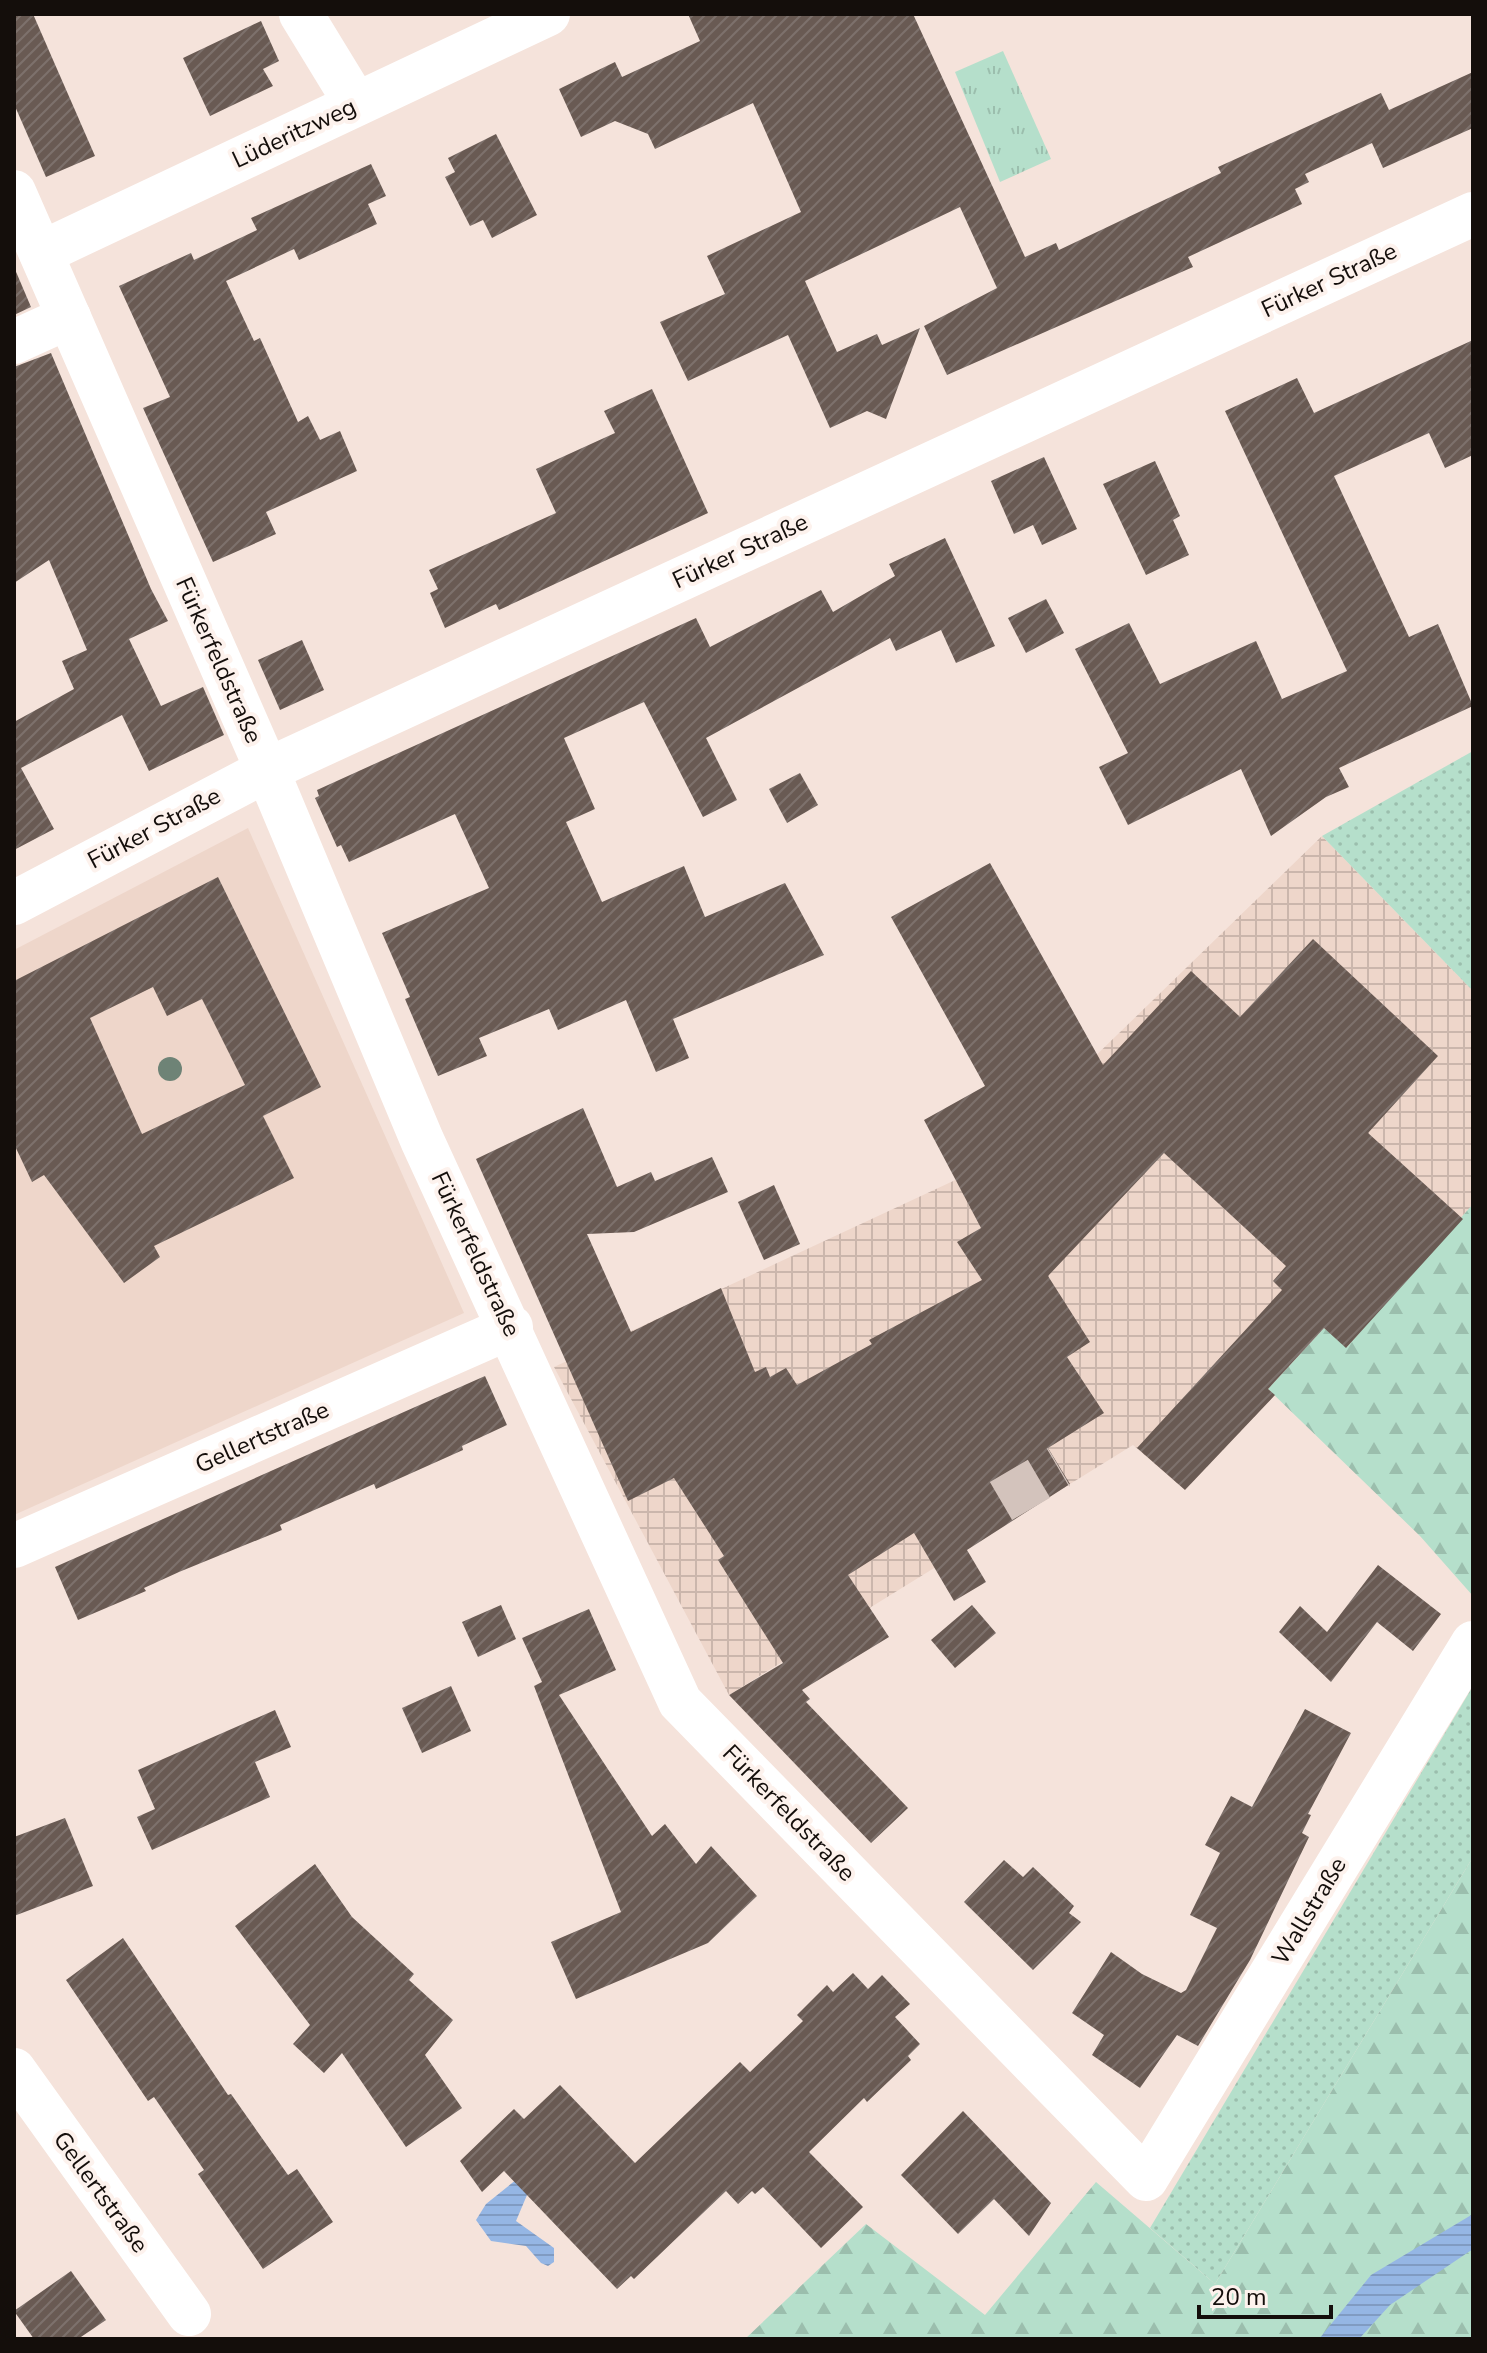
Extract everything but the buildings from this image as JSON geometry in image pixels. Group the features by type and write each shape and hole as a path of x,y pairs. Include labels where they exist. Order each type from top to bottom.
{"street":[{"path":"301,14 356,104"},
{"name":"Lüderitzweg","path":"41,253 548,14"},
{"name":"Fürkerfeldstraße","path":"14,192 267,770 422,1140 511,1327 604,1543 680,1702 1146,2179"},
{"name":"Fürker Straße","path":"14,903 267,770 1473,214"},
{"path":"14,342 69,317"},
{"name":"Gellertstraße","path":"14,1546 511,1327"},
{"name":"Wallstraße","path":"1146,2179 1473,1643"},
{"name":"Gellertstraße","path":"14,2070 189,2314"}],"shaded area":[{"path":"248,828 464,1313 14,1515 14,950"},
{"path":"1322,836 1473,991 1473,1204 1346,1348 1269,1389 1275,1395 1185,1490 1133,1445 729,1695 554,1367 979,1169"}],"green space":[{"path":"1003,51 1051,159 1000,182 955,72"},
{"path":"1473,751 1473,991 1322,836"},
{"path":"1473,1204 1473,1596 1420,1536 1268,1389 1324,1328 1347,1347"},
{"path":"1473,1686 1473,1857 1215,2284 1150,2228"},
{"path":"1473,1857 1473,2339 745,2339 866,2224 985,2315 1096,2182 1215,2284"}],"water":[{"path":"522,2175 527,2195 516,2221 554,2248 554,2262 548,2266 541,2263 526,2246 491,2241 476,2220 486,2204"},
{"path":"1473,2214 1473,2249 1390,2305 1359,2339 1319,2339 1371,2275"}],"tunnel":[{"path":"1001,1501 1059,1467"}]}
